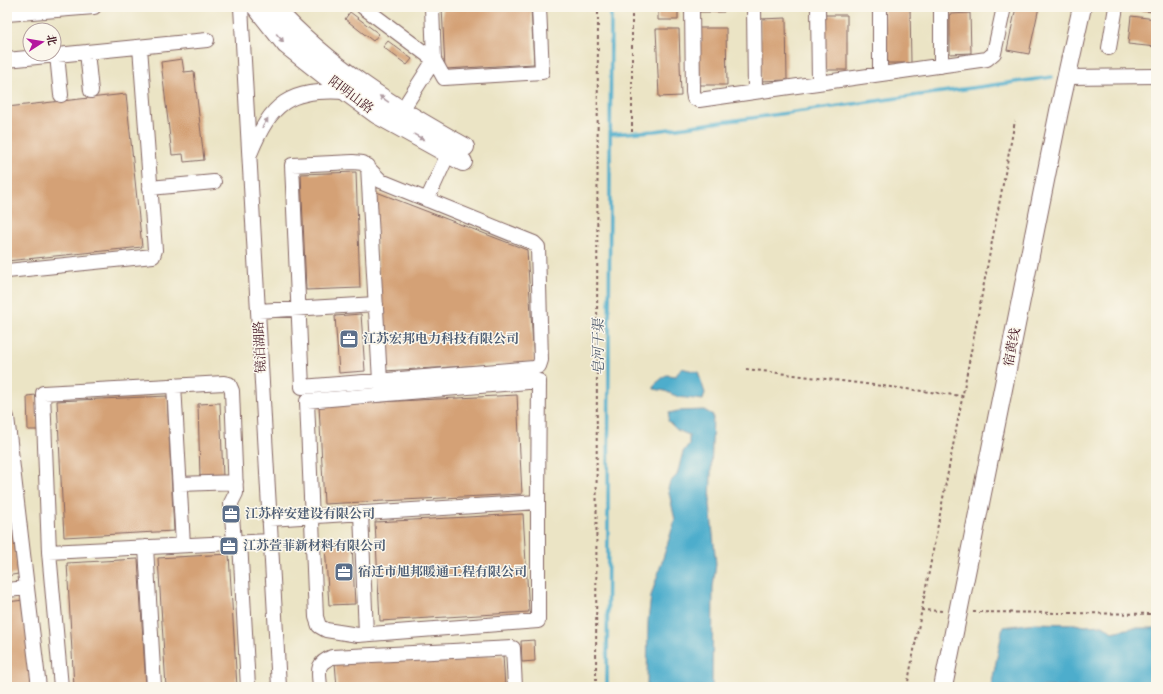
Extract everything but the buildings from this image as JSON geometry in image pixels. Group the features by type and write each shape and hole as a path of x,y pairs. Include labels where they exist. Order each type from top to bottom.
{"main road":[{"name":"阳明山路","path":"256,7 286,45 346,92 376,114 397,117"},
{"name":"阳明山路","path":"274,7 291,26 397,117 459,154"},
{"name":"宿黄线","path":"943,687 1082,7"}],"street":[{"path":"7,14 94,7"},
{"name":"镜泊湖路","path":"241,7 279,687"},
{"path":"362,7 434,60 444,78 542,72 539,7"},
{"path":"397,117 434,60 432,7"},
{"path":"692,7 694,98 699,100 987,59 992,57 994,54 1004,7"},
{"path":"754,7 755,92"},
{"path":"818,7 819,83"},
{"path":"880,7 880,74"},
{"path":"941,7 941,66"},
{"path":"1109,48 1116,7"},
{"path":"62,54 207,40"},
{"path":"7,271 153,256 154,250 140,47"},
{"path":"87,52 91,91"},
{"path":"7,60 22,58"},
{"path":"58,62 61,95"},
{"path":"1067,77 1156,76"},
{"path":"249,158 259,133 268,117 288,100 318,91 346,92"},
{"path":"427,200 459,154"},
{"path":"353,162 364,163 368,166 381,181 534,242 538,247 541,360 539,366 534,368 302,387 292,165 353,162"},
{"path":"368,166 380,380"},
{"path":"150,188 214,182"},
{"path":"258,311 376,304"},
{"path":"539,381 538,621 366,634 334,632 319,626 316,617 312,516 307,401 539,381"},
{"path":"61,687 49,552 43,392 224,383 229,384 232,391 236,493 231,503 237,542 248,687"},
{"path":"174,385 183,545"},
{"path":"7,417 39,687"},
{"path":"180,484 236,482"},
{"path":"270,519 538,502"},
{"path":"361,513 366,634"},
{"path":"49,552 271,540"},
{"path":"146,547 154,687"},
{"path":"7,590 27,588"},
{"path":"320,687 319,666 323,660 332,657 513,648 515,687"}],"path":[{"path":"596,687 598,7"},
{"path":"632,7 632,132"},
{"path":"907,687 1015,121"},
{"path":"746,369 962,396"},
{"path":"921,610 1156,614"}],"water":[{"path":"681,368 698,372 705,393 703,400 678,397 665,391 654,389 654,385 666,375 676,376"},
{"path":"704,410 713,415 710,505 716,564 713,587 712,687 647,687 648,621 651,596 675,520 668,488 670,482 677,475 683,452 689,444 689,435 677,430 668,421 669,413 678,411"},
{"path":"1035,623 1075,624 1084,626 1103,625 1112,632 1132,628 1156,628 1156,687 991,687 1003,627"}],"waterway":[{"name":"皂河干渠","path":"607,687 611,7"},
{"path":"610,134 655,131 1052,77"}],"place":[{"name":"江苏宏邦电力科技有限公司","path":"349,339"},
{"name":"江苏梓安建设有限公司","path":"231,514"},
{"name":"江苏萱菲新材料有限公司","path":"229,546"},
{"name":"宿迁市旭邦暖通工程有限公司","path":"344,572"}]}
